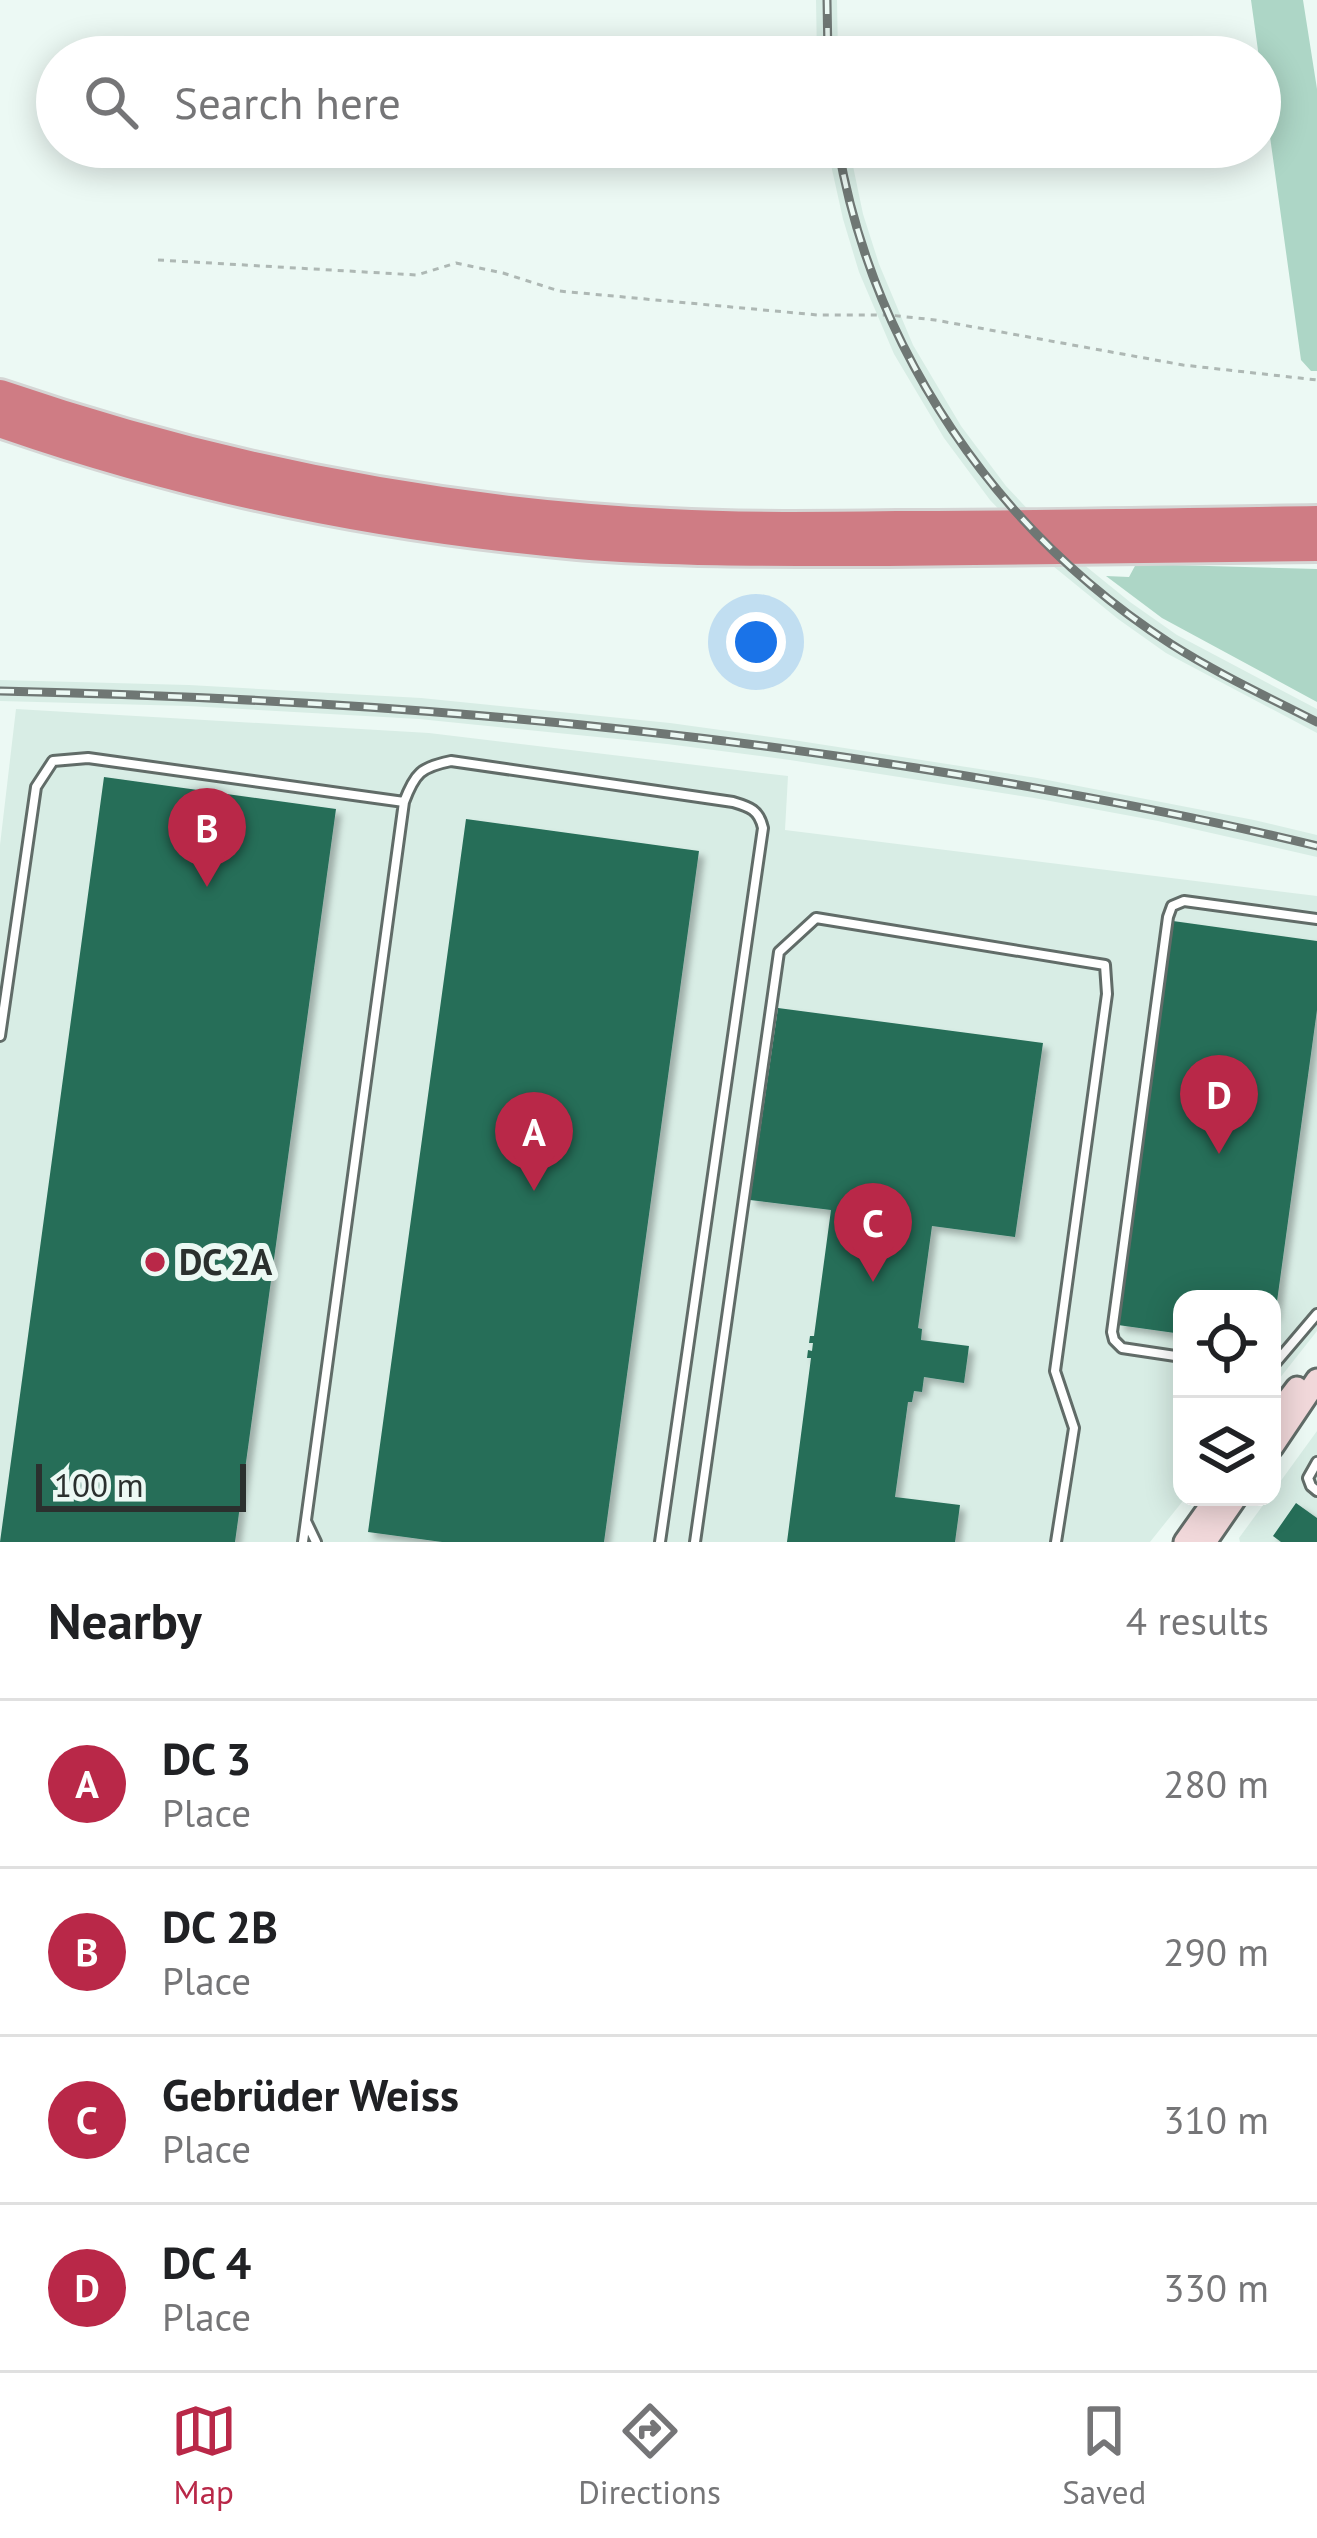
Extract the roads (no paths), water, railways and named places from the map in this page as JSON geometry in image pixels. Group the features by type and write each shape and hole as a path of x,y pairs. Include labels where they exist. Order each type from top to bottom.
{"highway":[{"path":"0,395 98,428 291,476 398,496 569,517 767,527 1317,521"},
{"path":"0,422 90,453 283,501 484,534 581,544 772,551 1317,546"}],"main road":[{"path":"1281,1410 1317,1367"},
{"path":"1281,1434 1317,1380"},
{"path":"1185,1542 1211,1506"},
{"path":"1208,1540 1231,1506"}],"lane":[{"path":"0,1036 36,787 53,761 88,758 404,802"},
{"path":"303,1542 404,802 413,778 430,765 452,761 733,802 752,808 763,828 660,1542"},
{"path":"1173,1356 1122,1348 1112,1332 1168,916 1172,906 1184,901 1317,919"},
{"path":"695,1542 779,952 816,918 1105,965 1107,994 1055,1371 1074,1428 1056,1542"},
{"path":"1281,1356 1317,1314"},
{"path":"1317,1462 1308,1478 1317,1491"},
{"path":"306,1520 316,1542"}],"railway":[{"path":"827,0 828,36"},
{"path":"843,168 855,223 913,365 952,430 998,491 1050,548 1108,599 1189,655 1317,722"},
{"path":"0,691 362,707 720,740 1050,790 1317,846"}],"place":[{"name":"DC 2B","path":"207,887"},
{"name":"DC 4","path":"1219,1154"},
{"name":"DC 3","path":"534,1191"},
{"name":"DC 2A","path":"155,1262"},
{"name":"Gebrüder Weiss","path":"873,1282"}]}
